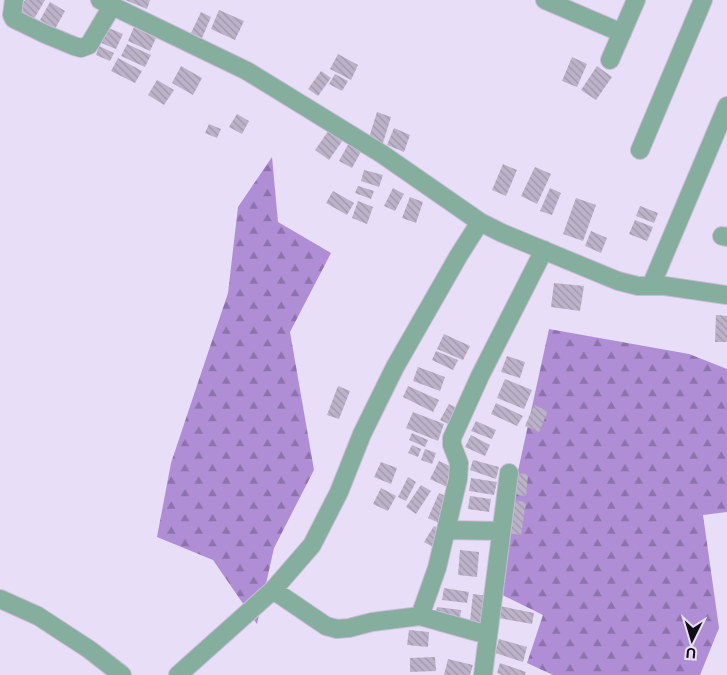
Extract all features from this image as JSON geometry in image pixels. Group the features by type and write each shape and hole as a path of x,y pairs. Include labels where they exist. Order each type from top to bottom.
{"street":[{"path":"14,0 12,15 14,19 81,48 89,44 106,3 247,71 382,154 480,222 502,233 618,281 638,286 665,286 727,295"},
{"path":"545,0 622,33"},
{"path":"610,60 636,0"},
{"path":"640,150 703,0"},
{"path":"651,286 727,106"},
{"path":"178,675 272,590 312,545 339,492 362,434 395,367 480,222"},
{"path":"420,616 437,568 459,471 459,463 452,445 452,438 480,376 544,250"},
{"path":"483,675 508,473"},
{"path":"446,530 501,531"},
{"path":"272,590 326,626 338,629 372,622 420,616 488,635"},
{"path":"0,599 38,616 90,650 122,675"}],"green space":[{"path":"272,157 278,222 331,253 290,332 314,470 274,548 257,624 213,560 157,537 171,463 228,293 238,207"},
{"path":"549,329 689,354 727,369 727,512 703,515 719,628 700,675 553,675 527,663 543,615 492,590"}],"building":[{"path":"25,0 45,0 31,24 15,16"},
{"path":"125,0 150,0 147,9"},
{"path":"50,2 65,11 55,29 40,20"},
{"path":"219,10 244,21 235,40 211,29"},
{"path":"201,12 211,17 202,38 191,33"},
{"path":"106,27 123,34 116,49 99,42"},
{"path":"134,27 156,38 150,51 128,41"},
{"path":"127,44 151,55 145,67 121,56"},
{"path":"99,46 114,53 110,61 96,55"},
{"path":"338,54 358,65 351,80 330,69"},
{"path":"572,57 587,64 577,87 562,81"},
{"path":"118,58 142,71 135,83 111,71"},
{"path":"181,66 202,78 193,95 172,83"},
{"path":"597,66 612,77 596,100 581,90"},
{"path":"321,71 331,78 318,96 308,89"},
{"path":"335,74 348,81 342,91 329,84"},
{"path":"157,80 174,90 164,105 148,95"},
{"path":"377,112 391,117 382,146 368,141"},
{"path":"237,114 249,121 242,134 229,127"},
{"path":"209,124 221,129 217,138 205,133"},
{"path":"394,128 410,135 404,152 387,145"},
{"path":"329,130 343,140 329,160 315,150"},
{"path":"350,141 363,148 352,168 339,161"},
{"path":"503,164 517,170 506,196 492,190"},
{"path":"535,167 551,174 537,204 521,196"},
{"path":"364,170 383,175 379,187 361,181"},
{"path":"358,186 374,191 371,199 355,193"},
{"path":"393,188 404,194 395,211 384,206"},
{"path":"550,188 561,193 552,215 540,211"},
{"path":"333,191 354,203 347,215 326,203"},
{"path":"410,197 423,202 416,223 402,218"},
{"path":"576,198 596,205 583,241 563,234"},
{"path":"358,201 373,207 367,224 352,218"},
{"path":"640,206 658,213 654,223 636,216"},
{"path":"635,220 653,227 647,241 629,234"},
{"path":"591,231 607,238 601,253 585,246"},
{"path":"554,283 584,286 580,311 551,307"},
{"path":"716,315 727,316 727,342 715,342"},
{"path":"444,334 470,346 463,360 437,349"},
{"path":"436,351 458,360 453,370 432,360"},
{"path":"507,356 525,362 520,378 501,372"},
{"path":"418,367 445,377 440,391 413,381"},
{"path":"505,379 532,390 524,409 497,398"},
{"path":"338,386 350,391 339,419 327,415"},
{"path":"408,386 439,400 433,412 403,397"},
{"path":"496,403 523,416 517,426 491,414"},
{"path":"449,404 459,409 450,425 440,420"},
{"path":"534,405 548,411 539,432 525,426"},
{"path":"413,412 444,424 438,441 406,428"},
{"path":"476,421 496,430 492,439 471,431"},
{"path":"412,433 428,440 425,447 409,440"},
{"path":"471,435 490,445 485,456 465,447"},
{"path":"412,445 421,449 418,457 408,453"},
{"path":"425,449 436,453 432,464 421,460"},
{"path":"473,460 499,467 496,479 470,470"},
{"path":"439,461 456,469 447,487 430,479"},
{"path":"381,462 397,468 391,484 374,477"},
{"path":"514,473 528,474 526,496 512,494"},
{"path":"408,477 416,482 406,501 398,497"},
{"path":"471,478 497,482 494,495 469,491"},
{"path":"421,485 431,491 416,514 406,507"},
{"path":"381,488 396,496 388,511 373,504"},
{"path":"439,493 450,498 439,523 428,518"},
{"path":"470,496 491,499 489,512 468,509"},
{"path":"512,500 526,502 521,535 506,533"},
{"path":"434,526 443,532 433,547 424,542"},
{"path":"460,550 479,552 477,577 458,575"},
{"path":"444,588 469,592 467,603 442,600"},
{"path":"473,594 489,596 485,623 470,621"},
{"path":"500,606 534,613 532,624 498,618"},
{"path":"437,607 461,610 460,619 435,616"},
{"path":"409,630 429,632 428,647 407,645"},
{"path":"499,639 527,647 523,662 495,653"},
{"path":"435,657 436,671 410,672 410,658"},
{"path":"448,659 473,665 470,675 444,675"},
{"path":"500,663 526,672 525,675 502,675 497,673"}]}
